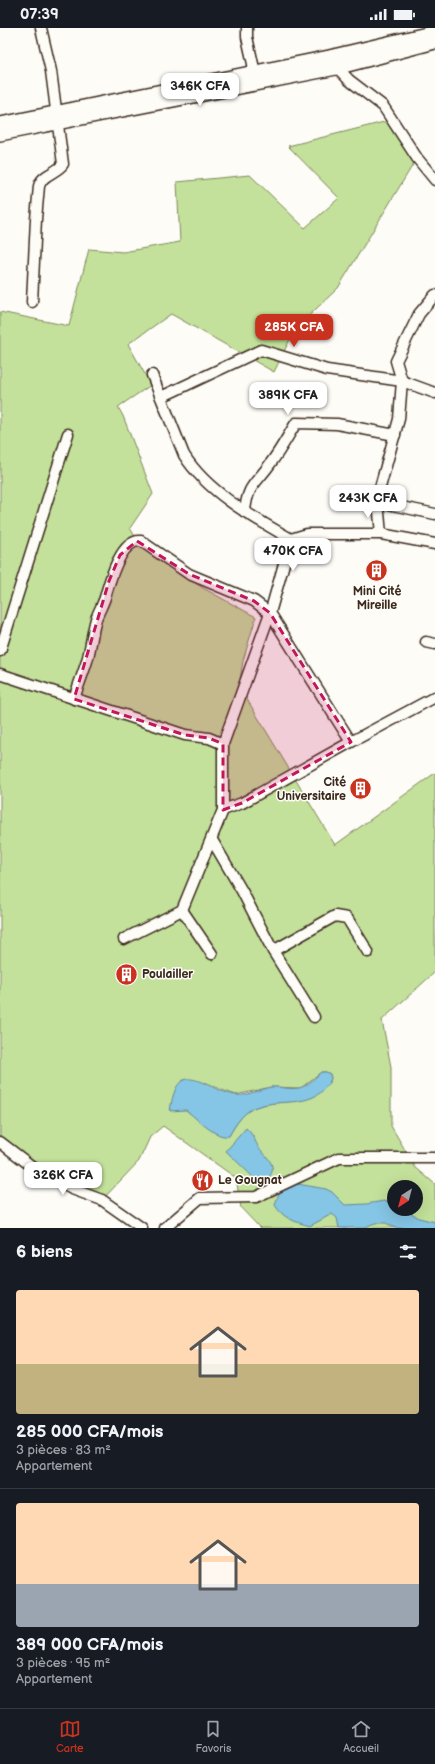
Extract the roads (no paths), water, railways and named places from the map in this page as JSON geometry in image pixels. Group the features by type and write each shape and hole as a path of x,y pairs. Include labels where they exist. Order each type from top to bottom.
{"main road":[{"path":"0,134 58,118 255,73 333,63 435,32"},
{"path":"0,124 58,118 435,42"}],"street":[{"path":"32,302 39,186 44,178 63,164 51,71 40,28"},
{"path":"247,28 247,37 255,73"},
{"path":"333,63 349,80 383,106 417,158 435,180"},
{"path":"380,534 378,502 379,491 399,419 402,381 396,361 419,314 435,295"},
{"path":"161,397 261,350 327,370 402,381 435,393"},
{"path":"152,375 188,462 219,492 245,512 291,539 307,534 380,534 435,544"},
{"path":"245,512 246,498 252,485 270,465 296,423 337,424 395,435"},
{"path":"0,651 68,434"},
{"path":"378,502 435,514"},
{"path":"124,938 182,910 212,840 223,810 223,744 270,613 291,539"},
{"path":"74,698 86,662 99,609 106,595 109,581 120,556 136,541 141,541 189,574 254,601 270,613 351,742"},
{"path":"0,674 185,735 209,738 223,744"},
{"path":"223,810 242,803 435,697"},
{"path":"212,840 242,891 273,951 314,1017"},
{"path":"182,910 212,954"},
{"path":"273,951 335,916 347,918 368,952"},
{"path":"0,1142 34,1168 72,1189 102,1200 142,1228"},
{"path":"165,1228 200,1198 256,1197 339,1158 435,1158"}],"water":[{"path":"321,1072 330,1074 331,1079 324,1089 316,1095 298,1101 266,1104 256,1107 240,1119 229,1136 224,1136 212,1131 186,1110 170,1111 174,1094 179,1084 186,1079 194,1079 223,1092 239,1095 248,1094 271,1087 302,1087 307,1085"},
{"path":"246,1128 272,1166 269,1177 255,1179 226,1151"},
{"path":"292,1183 326,1189 332,1192 345,1205 387,1202 387,1216 416,1216 435,1222 435,1228 395,1228 386,1223 375,1223 363,1228 339,1228 337,1218 332,1214 310,1226 286,1217 278,1210 275,1205 277,1197 280,1191"}],"place":[{"name":"Mini Cité Mireille","path":"377,570"},
{"name":"Cité Universitaire","path":"361,789"},
{"name":"Poulailler","path":"127,974"},
{"name":"Le Gougnat","path":"202,1180"}]}
